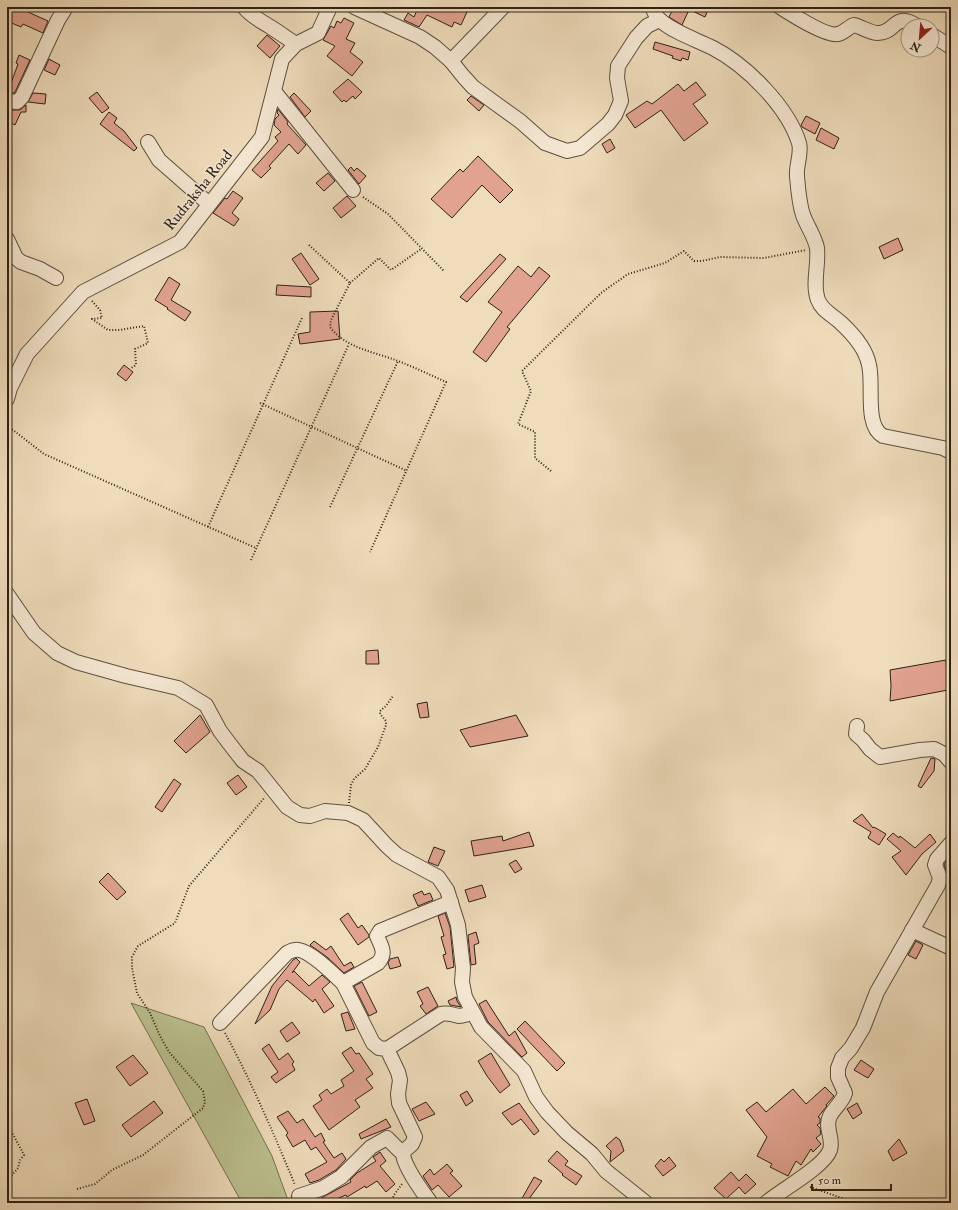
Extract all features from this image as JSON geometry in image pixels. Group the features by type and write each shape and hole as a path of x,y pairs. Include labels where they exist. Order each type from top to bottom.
{"street":[{"path":"7,101 17,102 22,97 58,20 66,7"},
{"path":"244,7 257,19 296,44 318,33 330,7"},
{"path":"354,7 420,37 435,46 451,61 473,87 520,121 545,143 567,151 580,148 608,124 615,115 621,101 617,78 618,66 636,38 647,26 659,20"},
{"path":"451,61 503,7"},
{"path":"652,7 659,20 714,48 732,60 758,83 780,106 791,122 800,145 796,174 803,213 817,248 816,291 818,300 823,309 841,322 855,337 865,352 869,365 871,409 873,422 877,433 883,436 943,448 951,452"},
{"path":"780,7 822,30 835,35 841,34 854,25 876,34 885,33 900,21"},
{"path":"940,40 951,47"},
{"name":"Rudraksha Road","path":"7,399 10,388 27,354 82,292 180,242 262,137 282,59 296,44"},
{"path":"274,91 353,190"},
{"path":"148,142 159,160 209,204"},
{"path":"7,240 11,260 40,269 56,278"},
{"path":"7,594 34,633 56,653 76,662 126,676 178,688 206,706 220,731 243,761 258,771 287,807 300,815 310,816 325,811 348,813 363,820 387,846 397,854 438,877 447,890 458,925 463,968 462,982 465,997 481,1027 524,1071 536,1097 547,1112 567,1133 592,1154 606,1171 646,1203"},
{"path":"857,726 856,734 880,757 934,749 944,754 951,762"},
{"path":"766,1203 816,1166 830,1150 831,1142 827,1127 830,1116 842,1101 845,1093 838,1077 838,1068 842,1058 851,1048 863,1028 876,992 938,885 940,878 934,865 937,859 951,843"},
{"path":"343,983 378,963 382,959 383,954 377,936 380,931 451,902"},
{"path":"912,930 951,948"},
{"path":"220,1023 287,953 292,950 299,950 322,963 343,983 373,1043 379,1048 387,1049 441,1014 446,1013 462,1016 473,1013"},
{"path":"387,1049 398,1072 400,1080 398,1094 399,1102 415,1137 412,1144 403,1152"},
{"path":"299,1196 323,1188 341,1177 371,1147 387,1138 398,1150 403,1152"},
{"path":"403,1152 403,1156 410,1173 431,1203"}],"path":[{"path":"353,190 388,214 444,271"},
{"path":"309,245 350,284"},
{"path":"370,552 446,382 398,360 349,344 330,327 331,320 350,284 379,258 391,270 421,248"},
{"path":"551,471 535,458 535,432 518,424 531,390 522,371 601,293 628,274 665,263 684,251 694,261 702,261 720,257 764,258 817,248"},
{"path":"82,292 100,310 102,318 92,319 108,330 119,330 144,326 148,343 135,349 136,365 131,368"},
{"path":"208,527 262,404 302,318"},
{"path":"251,560 349,344"},
{"path":"330,508 398,360"},
{"path":"262,404 407,471"},
{"path":"7,426 44,454 256,548"},
{"path":"348,813 351,785 354,778 365,770 378,747 386,725 386,720 380,714 380,711 386,706 392,696"},
{"path":"77,1189 95,1184 112,1170 144,1155 203,1108 205,1102 202,1091 169,1052 160,1036 150,1012 138,993 132,968 132,958 138,946 175,923 189,886 272,789"},
{"path":"220,1023 248,1077 279,1146 299,1196"},
{"path":"7,1122 24,1155 20,1160 18,1168 7,1181"},
{"path":"391,1203 394,1195 410,1173"},
{"path":"795,1181 842,1198 849,1203"}],"green space":[{"path":"131,1003 204,1027 272,1156 289,1203 242,1203"}],"building":[{"path":"7,7 30,7 28,12 48,21 43,33 23,24 21,27 7,21"},
{"path":"411,7 458,7 467,12 461,25 454,22 452,27 427,15 419,27 404,20 408,13 414,17 417,10"},
{"path":"674,7 678,7 688,12 682,25 669,17"},
{"path":"684,7 709,7 705,17"},
{"path":"344,18 354,23 346,39 355,43 350,52 363,62 352,76 327,56 335,46 323,40 331,26 334,28 337,21 341,23"},
{"path":"267,35 280,46 270,58 257,46"},
{"path":"655,42 690,52 688,60 682,58 681,61 672,58 673,56 653,49"},
{"path":"19,55 30,60 15,92 7,93 7,85 10,86 18,64 16,63"},
{"path":"49,59 60,65 55,75 44,70"},
{"path":"348,79 362,92 355,99 353,96 346,102 344,100 342,102 333,92"},
{"path":"696,82 706,95 693,104 708,123 684,141 661,110 635,128 626,115 647,101 652,104 678,84 684,91"},
{"path":"97,92 109,108 102,113 89,98"},
{"path":"33,93 46,94 45,104 28,102"},
{"path":"294,93 311,111 305,117 290,97"},
{"path":"471,96 484,105 479,111 467,100"},
{"path":"26,105 26,112 21,112 15,125 7,121 7,110 20,110"},
{"path":"278,109 288,122 287,124 306,145 298,154 289,144 269,166 271,168 261,178 252,170 278,141 275,137 281,132 274,125 275,119 279,115 277,113"},
{"path":"109,112 117,118 114,123 124,131 137,148 134,151 100,124"},
{"path":"806,116 820,123 815,134 801,125"},
{"path":"821,128 839,138 834,149 816,140"},
{"path":"610,139 615,148 607,153 602,144"},
{"path":"478,156 513,190 500,203 482,185 452,218 431,199 460,169 463,172"},
{"path":"351,167 354,171 357,168 366,176 359,184 348,170"},
{"path":"328,173 335,181 324,191 316,183"},
{"path":"233,191 243,198 232,213 239,219 234,226 213,213 225,198 227,199"},
{"path":"347,196 356,206 341,218 333,208"},
{"path":"898,238 903,250 884,259 879,247"},
{"path":"301,253 319,279 310,285 292,259"},
{"path":"500,254 506,259 467,302 460,297"},
{"path":"518,266 531,277 539,267 550,276 507,327 510,329 486,362 473,352 502,312 488,302"},
{"path":"169,277 180,284 171,300 191,312 185,321 155,300"},
{"path":"277,285 311,287 311,297 276,295"},
{"path":"338,311 340,339 300,344 298,334 310,332 310,312"},
{"path":"124,365 133,372 126,381 117,374"},
{"path":"378,650 379,664 366,664 366,651"},
{"path":"946,660 948,690 890,701 890,670"},
{"path":"427,702 429,717 420,718 417,704"},
{"path":"200,715 210,732 186,753 174,741"},
{"path":"516,715 528,736 470,747 460,730"},
{"path":"931,758 935,759 934,771 921,788 918,786"},
{"path":"238,775 247,787 236,795 227,783"},
{"path":"174,779 181,784 162,812 155,807"},
{"path":"862,814 873,828 874,827 886,834 879,845 868,838 871,832 853,821"},
{"path":"529,832 534,846 474,856 471,841 502,836 503,841"},
{"path":"893,833 899,838 900,836 915,848 930,834 936,842 922,854 906,875 892,857 901,851 887,839"},
{"path":"434,847 445,851 438,866 428,862"},
{"path":"516,860 522,869 515,873 509,864"},
{"path":"946,861 951,866 951,872 948,875 944,865"},
{"path":"108,873 126,892 117,900 99,882"},
{"path":"482,885 486,897 469,902 465,890"},
{"path":"422,891 424,895 430,893 433,900 418,906 413,895"},
{"path":"348,913 358,928 362,925 369,935 369,937 358,945 340,919"},
{"path":"445,913 450,927 454,967 447,969 443,955 446,954 441,937 444,936 438,916"},
{"path":"476,932 479,943 474,945 476,964 471,965 468,935"},
{"path":"314,941 326,950 331,946 344,966 351,962 354,967 344,973 327,957 310,945"},
{"path":"916,941 923,945 916,959 908,955"},
{"path":"398,957 401,966 390,969 388,963 390,959"},
{"path":"296,958 300,962 292,973 294,971 309,986 322,975 330,982 322,989 334,1006 324,1013 315,999 313,1002 287,980 279,989 270,1010 255,1024 272,986"},
{"path":"362,982 377,1012 369,1016 354,986"},
{"path":"428,987 438,1006 426,1014 420,1006 423,1004 417,992"},
{"path":"456,997 461,1007 450,1005 448,1001"},
{"path":"486,1000 509,1036 515,1031 527,1053 522,1057 488,1022 479,1004"},
{"path":"348,1012 355,1029 346,1031 341,1014"},
{"path":"525,1021 565,1063 557,1071 517,1029"},
{"path":"292,1022 300,1033 287,1042 280,1031"},
{"path":"269,1044 279,1060 288,1053 294,1062 292,1064 295,1070 276,1083 271,1077 278,1072 262,1049"},
{"path":"351,1047 356,1054 359,1053 373,1074 366,1079 373,1088 355,1100 360,1107 329,1130 313,1106 322,1100 319,1095 327,1089 331,1094 344,1086 341,1080 354,1071 342,1053"},
{"path":"491,1053 510,1085 500,1093 478,1061"},
{"path":"133,1055 148,1073 130,1086 116,1067"},
{"path":"861,1060 874,1069 868,1078 854,1070"},
{"path":"825,1087 834,1096 818,1117 820,1118 820,1123 817,1125 820,1128 821,1134 816,1138 821,1144 813,1152 811,1149 801,1165 796,1161 788,1176 770,1167 772,1164 757,1156 767,1137 746,1110 757,1102 766,1112 793,1089 806,1104"},
{"path":"467,1091 473,1101 466,1106 460,1095"},
{"path":"87,1099 95,1121 84,1125 75,1103"},
{"path":"154,1101 163,1113 131,1137 122,1125"},
{"path":"426,1102 435,1114 419,1121 412,1109"},
{"path":"519,1103 539,1131 534,1135 521,1119 512,1125 502,1113"},
{"path":"857,1103 862,1113 853,1119 847,1109"},
{"path":"288,1111 297,1123 303,1119 315,1137 321,1133 325,1141 323,1142 334,1158 342,1153 346,1159 336,1170 319,1180 310,1183 305,1174 327,1162 316,1147 311,1150 305,1140 293,1147 286,1135 288,1133 277,1117"},
{"path":"386,1119 391,1127 361,1139 359,1134"},
{"path":"616,1137 620,1140 624,1151 610,1162 611,1151 606,1146"},
{"path":"899,1139 907,1153 893,1161 888,1151"},
{"path":"557,1151 568,1161 565,1165 582,1176 576,1185 562,1175 563,1174 548,1161"},
{"path":"380,1152 386,1161 380,1166 395,1184 386,1192 377,1181 366,1188 365,1186 347,1197 346,1195 327,1203 323,1203 321,1198 351,1182 350,1180 357,1173 376,1161 373,1157"},
{"path":"669,1157 676,1166 663,1176 655,1166 661,1159 664,1162"},
{"path":"447,1164 453,1171 450,1173 462,1186 449,1197 438,1185 432,1190 423,1176 430,1169 434,1175"},
{"path":"731,1172 739,1181 746,1174 756,1184 745,1194 739,1187 726,1199 714,1188"},
{"path":"534,1177 542,1181 526,1203 521,1203 520,1202"}]}
